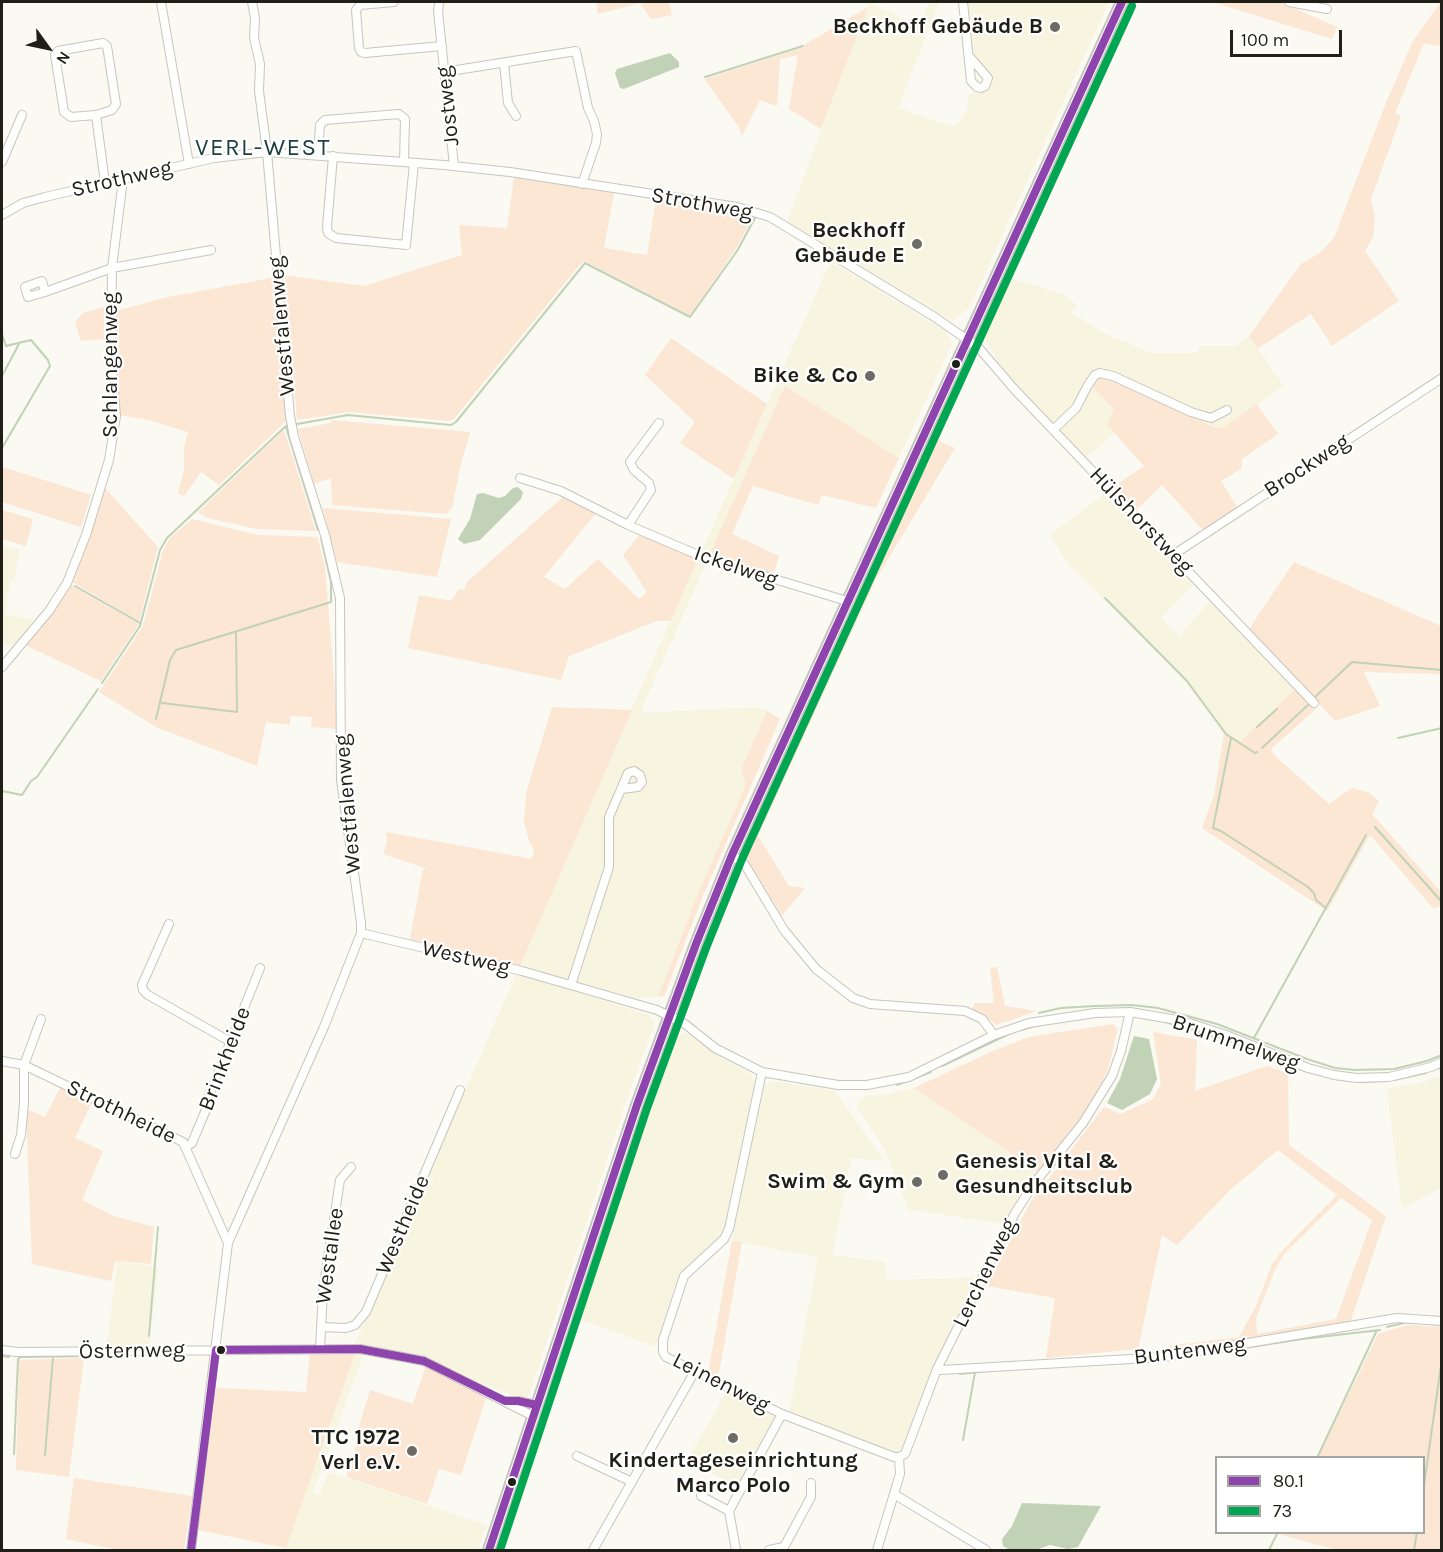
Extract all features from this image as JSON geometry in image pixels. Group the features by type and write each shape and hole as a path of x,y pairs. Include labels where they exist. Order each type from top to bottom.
{"main road":[{"path":"489,1551 597,1221 669,1016 732,855 1122,2"}],"street":[{"path":"161,2 189,164"},
{"name":"Westfalenweg","path":"191,1551 228,1243 324,1027 360,933 361,923 341,780 339,598 325,534 294,437 290,416 267,152 259,91 260,64 254,38 255,18 252,2"},
{"name":"Jostweg","path":"394,2 360,5 356,10 361,52 442,46"},
{"name":"Jostweg","path":"440,2 438,11 454,166"},
{"path":"963,2 969,56"},
{"path":"1289,2 1327,9"},
{"path":"103,43 107,46 116,104 112,110 96,115 71,117 64,112 55,55 58,51 103,43"},
{"path":"444,72 576,51 588,108 597,134 582,184"},
{"path":"504,63 508,103 516,116"},
{"path":"318,154 320,125 325,120 399,114 405,118 404,162"},
{"path":"2,162 22,115"},
{"path":"96,115 105,183"},
{"name":"Strothweg","path":"2,215 23,203 235,154 267,152 318,154 454,166 737,207 770,218 933,316 968,340"},
{"path":"333,156 328,233 336,238 406,245 414,163"},
{"name":"Schlangenweg","path":"2,667 49,611 67,583 86,535 106,470 116,416 111,355 112,268 123,179"},
{"path":"45,292 112,268 212,250"},
{"name":"Hülshorstweg","path":"968,340 978,347 1002,377 1314,704"},
{"path":"1053,430 1076,408 1088,385 1095,375 1100,373 1113,376 1191,412 1210,418 1227,410"},
{"name":"Brockweg","path":"1173,555 1442,378"},
{"path":"628,525 651,490 649,483 634,470 630,462 659,423"},
{"name":"Ickelweg","path":"520,478 561,491 628,525 705,558 847,601"},
{"path":"571,985 609,867 609,817 621,789"},
{"path":"732,855 745,865 784,930 816,969 853,998 870,1004 965,1011 982,1019 994,1035"},
{"path":"169,924 142,985 143,990 231,1042"},
{"name":"Westweg","path":"360,933 522,971 657,1010 669,1016"},
{"name":"Brinkheide","path":"186,1147 192,1143 260,968"},
{"name":"Brummelweg","path":"669,1016 685,1023 715,1048 762,1072 818,1082 867,1085 909,1077 994,1035 1029,1023 1095,1012 1130,1012 1202,1026 1308,1068 1334,1075 1389,1077 1431,1067 1442,1062"},
{"name":"Lerchenweg","path":"877,1551 900,1474 899,1457 905,1454 937,1368 1015,1213 1033,1185 1083,1123 1112,1076 1121,1051 1130,1012"},
{"path":"15,1154 21,1135 24,1065 41,1019"},
{"name":"Strothheide","path":"2,1061 24,1065 183,1142 228,1243"},
{"name":"Leinenweg","path":"762,1072 729,1229 724,1239 684,1276 663,1340 663,1352 666,1357 782,1414 899,1457"},
{"name":"Westheide","path":"321,1327 346,1328 355,1325 366,1312 460,1090"},
{"name":"Westallee","path":"320,1348 323,1292 340,1180 351,1167"},
{"name":"Buntenweg","path":"937,1368 1165,1357 1397,1318 1442,1322"},
{"name":"Östernweg","path":"2,1350 17,1352 360,1349 424,1361 505,1401 535,1411"},
{"path":"592,1551 695,1371"},
{"path":"736,1551 729,1511 782,1414"},
{"path":"577,1456 632,1482"},
{"path":"769,1551 786,1549 811,1497 811,1483"},
{"path":"894,1494 986,1551"},
{"path":"701,1496 729,1511"}],"shaded area":[{"path":"596,2 669,2 672,15 651,19 640,3 598,14"},
{"path":"869,2 919,26 929,2 939,2 898,108 951,126 956,125 967,111 969,94 986,90 993,78 992,74 963,47 959,2 1109,2 969,308 952,321 787,222"},
{"path":"1212,2 1280,2 1337,27 1332,39"},
{"path":"1441,2 1441,46 1424,43 1395,113 1401,116 1371,199 1375,218 1373,237 1365,251 1399,301 1332,346 1311,314 1258,348 1249,336 1301,264 1320,253 1334,238 1385,105 1413,41"},
{"path":"868,7 821,129 789,109 798,55 780,59 777,106 760,100 742,136 739,127 704,79 805,47 804,45"},
{"path":"670,53 679,62 679,67 624,89 620,88 615,73 617,69"},
{"path":"514,177 614,193 604,248 647,255 656,200 754,216 735,250 690,316 585,261 581,263 454,419 449,421 349,412 297,420 284,275 364,286 462,255 459,225 507,228"},
{"path":"831,261 947,332 952,344 899,458 785,387 709,556 701,553"},
{"path":"272,278 287,420 219,485 201,472 184,496 178,493 184,470 184,447 188,432 152,421 120,415 113,352 112,312 168,297"},
{"path":"1009,278 1063,294 1077,305 1071,313 1104,333 1151,353 1197,353 1200,346 1236,346 1249,336 1284,386 1224,427 1215,428 1108,379 1114,409 1107,425 1114,434 1085,458 1000,367 983,334"},
{"path":"104,307 104,339 81,341 75,322 83,313"},
{"path":"671,338 767,404 734,479 680,443 695,422 645,375"},
{"path":"1108,378 1215,428 1224,427 1257,404 1278,434 1242,459 1241,469 1221,481 1238,509 1204,531 1162,485 1136,510 1113,487 1144,466 1107,425 1114,409 1092,386 1097,379"},
{"path":"785,386 899,458 876,508 822,495 818,505 753,486 732,534 779,556 773,576 709,556"},
{"path":"331,420 470,432 452,508 446,514 332,505 331,478 314,484 298,429 331,423"},
{"path":"284,430 316,531 257,529 208,518 198,512"},
{"path":"930,437 955,448 876,579 758,836 789,886 805,888 782,916 758,877 743,858 852,607"},
{"path":"3,467 91,495 81,527 2,502"},
{"path":"518,487 523,492 521,499 480,540 464,544 458,539 470,519 477,494 483,493 499,498"},
{"path":"105,488 158,547 139,622 71,581 89,538"},
{"path":"1106,493 1195,583 1161,618 1179,636 1211,600 1296,688 1239,743 1224,734 1183,679 1068,563 1050,535"},
{"path":"564,496 596,513 544,577 565,589 598,559 639,599 647,592 623,555 641,533 698,557 671,621 656,621 569,656 561,680 408,648 419,595 451,601 459,589 464,590 467,582"},
{"path":"323,508 451,519 437,577 337,562"},
{"path":"2,510 33,519 26,546 2,539"},
{"path":"192,519 258,535 317,537 325,566 338,729 311,727 312,717 290,716 290,725 266,722 257,766 156,727 99,692 143,626 163,551 169,539"},
{"path":"2,546 19,550 15,579 11,579 5,614 37,621 12,646 2,642"},
{"path":"698,557 707,561 640,713 757,707 767,711 741,770 746,785 699,891 658,997 637,998 520,966"},
{"path":"1294,562 1441,626 1441,674 1364,672 1380,706 1335,721 1249,629"},
{"path":"69,584 139,624 101,681 23,644"},
{"path":"1296,688 1316,709 1271,749 1274,755 1329,804 1352,788 1370,793 1379,801 1372,814 1441,892 1441,905 1434,909 1370,835 1327,911 1202,828 1214,795 1224,734 1240,742"},
{"path":"552,707 632,710 520,966 410,939 423,869 428,869 383,854 387,842 386,832 532,859 534,850 524,822 526,793"},
{"path":"767,711 780,719 703,896 664,996 658,997 699,891 746,785 741,770"},
{"path":"997,967 1005,1006 1037,1011 996,1025 972,1009 975,1003 994,1003 990,968"},
{"path":"517,973 649,1015 655,1022 626,1102 528,1398 511,1395 485,1385 422,1356 354,1346 422,1185 424,1182 433,1185 434,1181 427,1177"},
{"path":"1113,1024 1117,1028 1117,1033 1107,1072 1092,1103 1038,1172 914,1088 995,1050 1029,1037"},
{"path":"1153,1032 1197,1040 1195,1091 1267,1066 1288,1073 1289,1145 1386,1216 1350,1323 1170,1352 1168,1346 1239,1337 1256,1306 1272,1264 1337,1195 1278,1150 1230,1190 1177,1245 1162,1235 1138,1349 1046,1358 1055,1298 987,1286 1030,1203 1104,1107 1121,1114 1153,1099 1161,1084","holes":["1341,1198 1372,1220 1336,1319 1257,1334 1256,1318 1276,1267 1284,1254"]},
{"path":"688,1034 718,1056 750,1073 754,1084 725,1227 719,1237 679,1274 656,1347 571,1316 618,1175 676,1036"},
{"path":"1134,1036 1149,1039 1157,1079 1150,1094 1122,1110 1107,1103 1120,1079"},
{"path":"1441,1076 1441,1188 1402,1208 1387,1089 1417,1084"},
{"path":"772,1081 835,1091 884,1161 851,1158 832,1255 885,1262 887,1280 973,1278 975,1284 933,1369 902,1448 895,1453 789,1414 818,1257 732,1241 764,1086"},
{"path":"61,1086 92,1102 75,1138 103,1151 82,1200 114,1216 154,1227 151,1264 115,1261 111,1281 32,1264 26,1109 45,1117"},
{"path":"914,1088 1038,1172 1003,1224 908,1209 884,1148 856,1106 866,1095 879,1096"},
{"path":"732,1241 742,1242 718,1379 708,1373"},
{"path":"117,1262 158,1267 149,1347 107,1347"},
{"path":"1408,1325 1441,1327 1441,1550 1338,1550 1281,1535 1425,1534 1425,1456 1318,1456 1378,1334"},
{"path":"310,1351 356,1351 286,1548 198,1530 216,1388 306,1392"},
{"path":"356,1351 364,1352 313,1492 320,1495 328,1472 487,1525 478,1550 285,1550"},
{"path":"84,1358 69,1477 16,1470 19,1360"},
{"name":"TTC 1972 Verl e.V.","path":"426,1366 487,1395 461,1475 439,1469 427,1504 346,1477 360,1435 357,1433 370,1390 413,1404"},
{"name":"Kindertageseinrichtung Marco Polo","path":"727,1391 778,1418 737,1488 688,1459"},
{"path":"74,1478 192,1496 184,1550 119,1550 66,1539"},
{"path":"1022,1503 1101,1506 1078,1547 1068,1549 1050,1545 1036,1550 1010,1550 1003,1546 1002,1539 1012,1526"}],"waterway":[{"path":"705,77 803,46"},
{"path":"297,424 348,415 451,425 456,422 585,263 690,317 737,251 755,218"},
{"path":"2,334 6,346 31,340 48,360 50,366 2,448"},
{"path":"2,376 20,342"},
{"path":"102,683 140,626 160,550 167,538 287,425"},
{"path":"286,427 318,530"},
{"path":"156,719 170,660 176,650 331,602 331,582 321,538"},
{"path":"75,586 140,623"},
{"path":"1105,598 1187,681 1226,734 1255,753 1257,752"},
{"path":"162,703 237,712 236,632"},
{"path":"1315,697 1352,662 1442,670"},
{"path":"2,791 22,795 98,689"},
{"path":"1262,748 1309,704"},
{"path":"1257,727 1277,709"},
{"path":"1398,738 1442,728"},
{"path":"1231,738 1213,828 1308,887 1314,893 1316,900 1326,908"},
{"path":"1375,827 1442,902"},
{"path":"1254,1038 1366,835"},
{"path":"1039,1013 1061,1008 1095,1006 1132,1005 1158,1008 1217,1024 1335,1068 1394,1069 1442,1055"},
{"path":"1162,1021 1232,1042"},
{"path":"1021,1030 1039,1025"},
{"path":"942,1066 1013,1032"},
{"path":"1242,1047 1267,1056"},
{"path":"1274,1059 1279,1061"},
{"path":"1287,1064 1324,1076"},
{"path":"897,1085 931,1072"},
{"path":"1394,1080 1426,1073"},
{"path":"1362,1082 1380,1081"},
{"path":"149,1336 158,1227"},
{"path":"1387,1327 1408,1322"},
{"path":"1431,1324 1442,1325"},
{"path":"1318,1456 1377,1330"},
{"path":"1186,1357 1302,1339 1380,1330"},
{"path":"2,1356 9,1357"},
{"path":"14,1454 18,1359 21,1357 87,1356"},
{"path":"45,1455 53,1357"},
{"path":"1425,1478 1442,1358"},
{"path":"960,1374 999,1370"},
{"path":"963,1440 975,1372"},
{"path":"1269,1550 1277,1534"},
{"path":"1414,1550 1417,1534"}],"transit line":[{"name":"80.1","path":"489,1550 637,1105 696,944 732,855 1122,2"},
{"name":"73","path":"500,1550 647,1108 706,948 742,859 1132,6"},
{"name":"80.1","path":"191,1550 216,1350 360,1349 424,1361 505,1401 537,1405"}],"place":[{"name":"Beckhoff Gebäude B","path":"1055,27"},
{"name":"Beckhoff Gebäude E","path":"917,244"},
{"name":"Bike & Co","path":"870,376"},
{"name":"Genesis Vital & Gesundheitsclub","path":"943,1175"},
{"name":"Swim & Gym","path":"917,1182"},
{"name":"Kindertageseinrichtung Marco Polo","path":"733,1438"},
{"name":"TTC 1972 Verl e.V.","path":"412,1451"}],"district":[{"name":"VERL-WEST","path":"263,148"}]}
